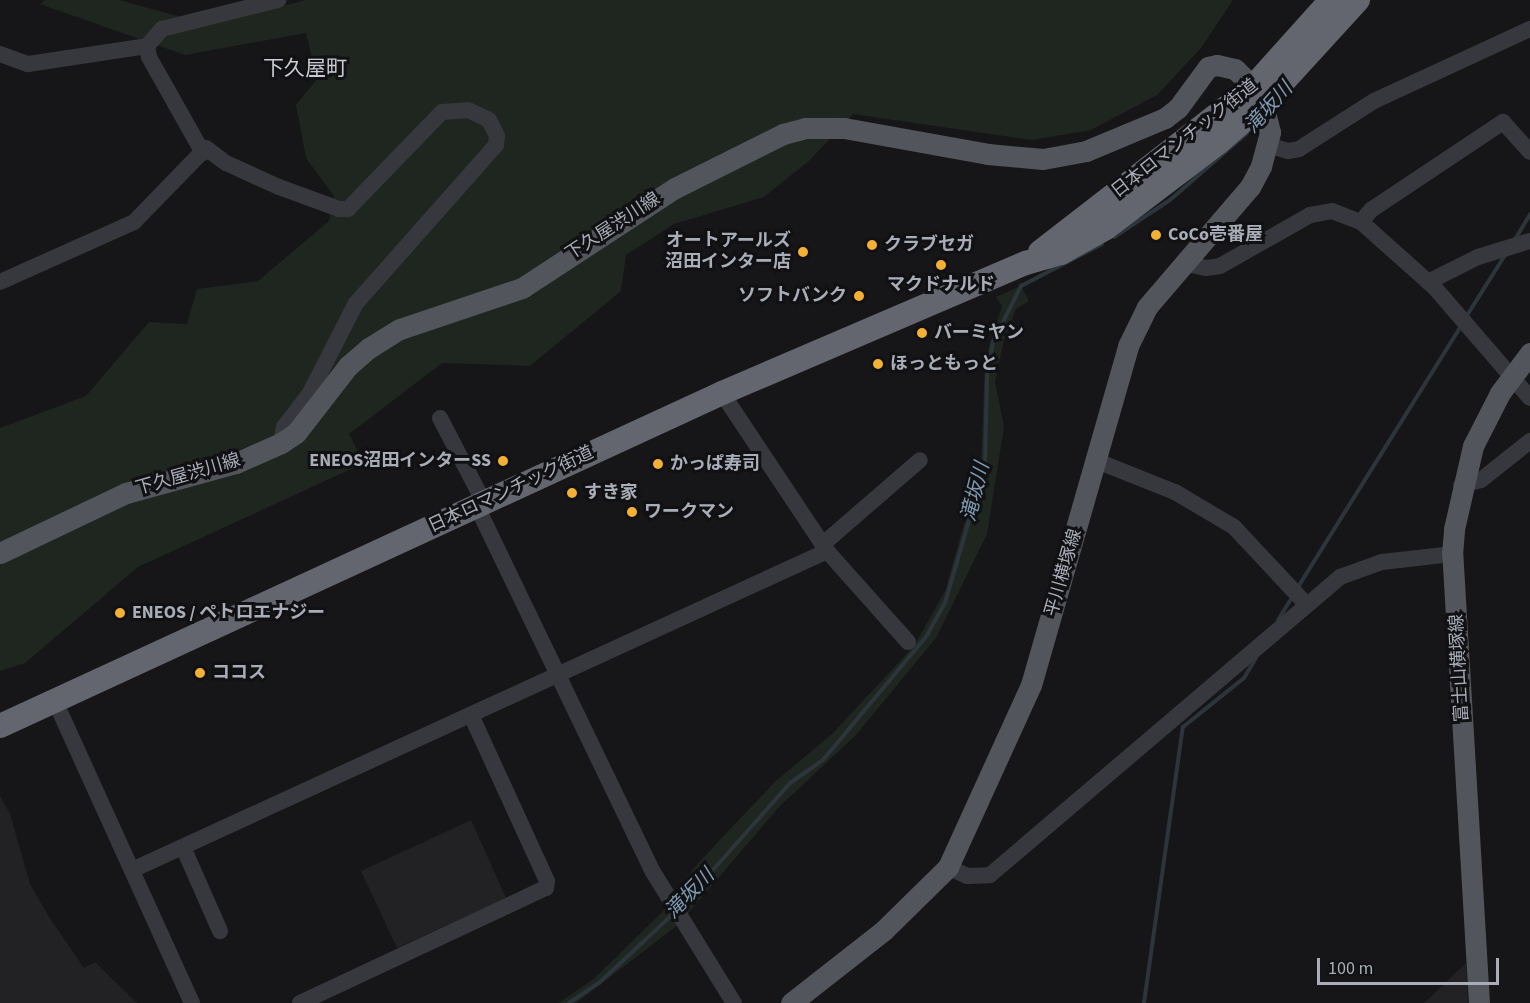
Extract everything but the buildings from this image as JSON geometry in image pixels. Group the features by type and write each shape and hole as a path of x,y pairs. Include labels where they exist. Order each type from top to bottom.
{"highway":[{"name":"日本ロマンチック街道","path":"1258,95 1331,0"},
{"name":"日本ロマンチック街道","path":"0,726 722,393 1026,263 1061,254 1106,228 1162,188 1358,0"}],"main road":[{"name":"下久屋渋川線","path":"0,553 126,493 236,463 281,443 296,433 348,366 369,348 400,329 522,288 648,203 783,134 805,128 844,128 988,154 1042,159 1086,151 1165,118 1178,108 1208,67 1217,65 1235,69 1258,95"},
{"name":"平川横塚線","path":"791,1003 884,930 948,867 1031,685 1137,326 1147,307 1250,187 1268,145 1269,123 1258,95"},
{"name":"富士山横塚線","path":"1479,1003 1452,554 1461,485 1479,431 1511,376 1530,352"}],"street":[{"path":"0,54 28,64 147,46 162,29 278,0"},
{"path":"1268,145 1288,151 1299,149 1374,101 1530,29"},
{"path":"147,46 149,57 203,153"},
{"path":"0,282 134,222 206,148 279,188 339,209 348,209 442,112 452,108 477,113 489,120 497,135 496,145 356,303 310,393 284,427 281,443"},
{"path":"1360,222 1371,210 1503,122 1530,152"},
{"path":"1186,264 1206,268 1220,266 1260,240 1322,212 1332,211 1360,222 1428,282 1530,398"},
{"path":"1428,282 1478,256 1530,241"},
{"path":"722,393 825,548 908,642"},
{"path":"440,418 479,493 479,505 558,675 670,901 734,1003"},
{"path":"1461,485 1481,480 1528,447"},
{"path":"132,870 558,675 825,548 920,460"},
{"path":"1097,461 1175,492 1234,527 1305,603"},
{"path":"948,867 967,876 990,875 1305,603 1340,577 1367,566 1452,554"},
{"path":"55,702 192,1003"},
{"path":"300,1003 546,888 547,881 471,715"},
{"path":"183,847 220,931"}],"shaded area":[{"path":"45,0 119,0 210,25 306,0 1233,0 1201,48 1157,95 1091,130 1032,140 853,114 810,160 764,197 674,224 626,255 621,291 530,366 442,363 349,434 364,463 138,567 25,663 0,671 0,428 86,396 149,322 187,324 197,289 258,281 329,221 334,196 306,158 296,105 317,79 306,33 185,55 40,4"},
{"path":"1021,286 1029,301 1016,309 1004,339 995,382 1004,427 987,534 936,638 855,736 779,807 678,925 576,1003 559,1003 595,978 662,912 694,868 730,829 776,781 832,734 914,646 945,591 981,464 985,360 1002,306 996,297"},
{"path":"0,796 10,814 30,884 49,917 84,968 95,962 137,1003 0,1003"},
{"path":"471,820 506,898 397,948 361,871"},
{"path":"1466,963 1468,1003 1424,1003"}],"waterway":[{"name":"滝坂川","path":"1114,237 1170,200 1247,133"},
{"path":"1514,241 1530,214"},
{"name":"滝坂川","path":"680,907 790,783 823,760 926,637 945,603 985,465 987,376 993,342 1021,286 1102,244"},
{"path":"1466,317 1505,255"},
{"path":"1298,587 1461,326"},
{"path":"1278,620 1293,596"},
{"path":"1144,1003 1183,727 1244,678 1256,658"},
{"name":"滝坂川","path":"569,1003 599,983 673,914"}],"place":[{"name":"CoCo壱番屋","path":"1156,235"},
{"name":"クラブセガ","path":"872,245"},
{"name":"オートアールズ 沼田インター店","path":"803,252"},
{"name":"マクドナルド","path":"941,265"},
{"name":"ソフトバンク","path":"859,296"},
{"name":"バーミヤン","path":"922,333"},
{"name":"ほっともっと","path":"878,364"},
{"name":"ENEOS沼田インターSS","path":"503,461"},
{"name":"かっぱ寿司","path":"658,464"},
{"name":"すき家","path":"572,493"},
{"name":"ワークマン","path":"632,512"},
{"name":"ENEOS / ペトロエナジー","path":"120,613"},
{"name":"ココス","path":"200,673"}],"district":[{"name":"下久屋町","path":"305,68"}]}
